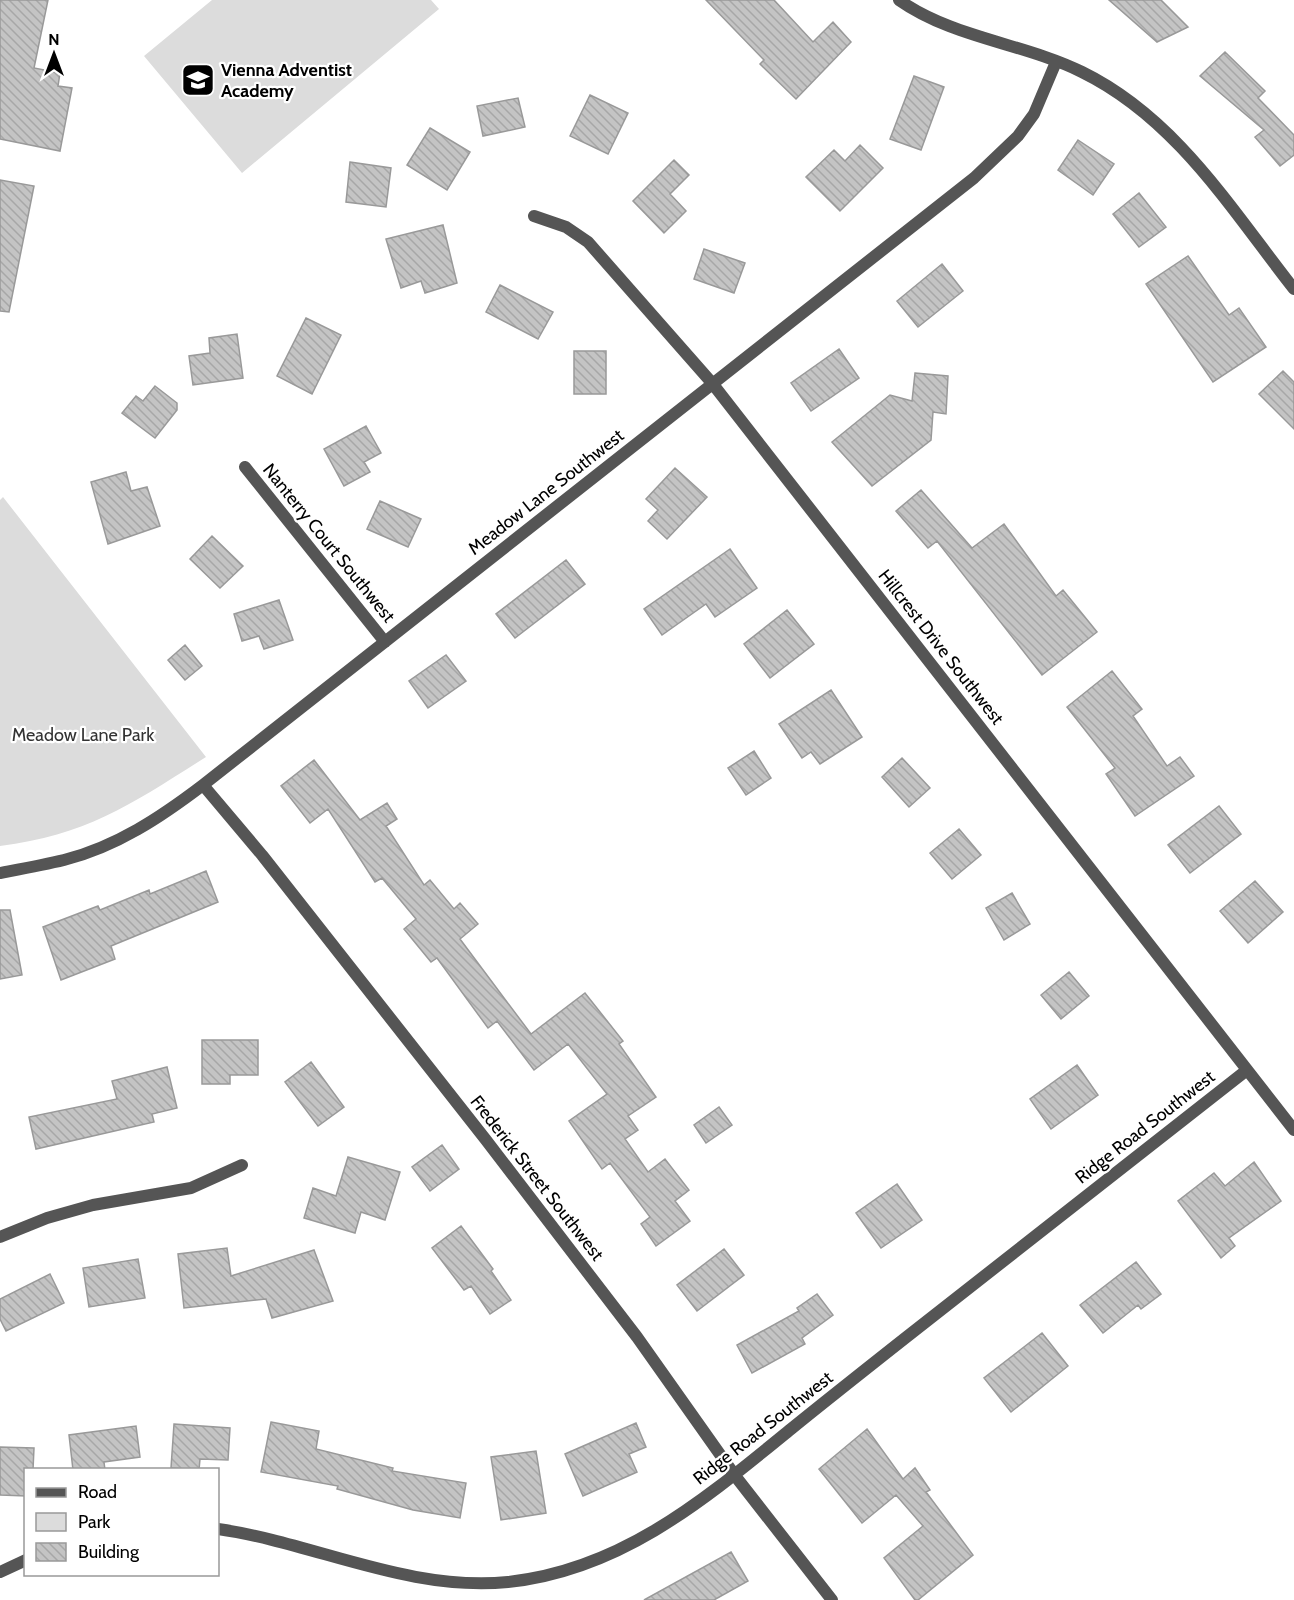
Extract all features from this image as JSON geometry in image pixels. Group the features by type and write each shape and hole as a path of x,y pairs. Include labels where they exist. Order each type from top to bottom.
{"street":[{"path":"899,0 945,24 1056,62 1115,90 1150,115 1182,146 1294,289"},
{"name":"Meadow Lane Southwest","path":"0,873 66,860 115,841 161,817 203,785 974,178 1018,136 1034,114 1056,62"},
{"name":"Hillcrest Drive Southwest","path":"534,216 566,227 588,242 712,383 1294,1130"},
{"name":"Nanterry Court Southwest","path":"245,467 385,642"},
{"name":"Frederick Street Southwest","path":"203,785 262,855 493,1150 637,1337 736,1477 832,1600"},
{"name":"Ridge Road Southwest","path":"219,1529 258,1536 420,1579 464,1583 507,1582 552,1574 593,1562 623,1548 736,1477 834,1394 1247,1070"},
{"path":"0,1237 47,1218 93,1205 191,1188 242,1165"},
{"path":"0,1572 24,1561"}],"green space":[{"path":"212,0 431,0 439,9 242,173 144,56"},
{"name":"Meadow Lane Park","path":"3,497 206,757 109,815 59,834 0,846 0,500"}],"building":[{"path":"0,0 48,0 34,68 60,73 58,86 72,88 60,151 0,139"},
{"path":"706,0 774,0 813,42 833,22 851,42 796,99 760,64 764,60"},
{"path":"1109,0 1161,0 1188,27 1157,42"},
{"path":"1225,52 1265,91 1258,98 1294,135 1294,155 1280,166 1255,137 1264,130 1200,76"},
{"path":"914,76 944,87 921,150 890,139"},
{"path":"590,95 628,113 608,154 570,136"},
{"path":"518,98 525,127 483,136 477,106"},
{"path":"430,128 470,152 447,190 407,165"},
{"path":"1078,140 1114,164 1093,195 1058,170"},
{"path":"860,145 883,168 840,211 806,177 834,150 845,161"},
{"path":"674,160 689,175 670,194 686,211 664,233 633,201"},
{"path":"350,162 391,168 386,207 346,202"},
{"path":"0,180 34,186 9,312 0,311"},
{"path":"1139,193 1166,227 1139,247 1113,214"},
{"path":"443,225 457,283 425,293 421,281 401,288 386,239"},
{"path":"704,249 745,263 734,293 694,279"},
{"path":"1188,256 1229,315 1239,308 1266,347 1213,382 1146,284"},
{"path":"942,264 963,291 918,327 897,301"},
{"path":"500,285 553,312 538,339 486,312"},
{"path":"306,318 341,335 312,394 277,376"},
{"path":"237,334 243,378 193,385 189,356 210,353 209,338"},
{"path":"839,349 859,378 811,411 791,383"},
{"path":"574,351 606,351 606,394 574,394"},
{"path":"1283,371 1294,382 1294,429 1259,394"},
{"path":"915,373 948,376 946,414 933,412 931,440 872,486 832,442 890,395 912,401"},
{"path":"155,386 177,403 177,410 155,438 122,413 136,396 143,401"},
{"path":"366,426 381,453 364,462 370,472 344,486 324,449"},
{"path":"675,468 707,497 667,539 648,521 658,510 646,499"},
{"path":"126,472 131,491 147,487 160,526 108,544 91,482"},
{"path":"921,490 972,548 1004,524 1056,596 1063,590 1097,632 1042,675 937,541 928,548 896,511"},
{"path":"380,501 421,519 408,547 367,529"},
{"path":"212,536 243,566 220,588 190,559"},
{"path":"730,549 757,588 715,617 706,604 662,635 644,609"},
{"path":"566,560 585,584 515,638 496,614"},
{"path":"279,600 293,640 264,649 259,636 242,641 234,614"},
{"path":"787,610 814,644 770,678 744,644"},
{"path":"185,645 202,666 185,680 168,660"},
{"path":"446,655 466,681 428,708 409,681"},
{"path":"1112,671 1142,709 1133,716 1167,766 1180,757 1194,776 1135,816 1106,774 1115,768 1067,707"},
{"path":"831,690 862,737 820,764 811,752 802,758 779,724"},
{"path":"754,751 771,778 746,795 728,768"},
{"path":"902,758 930,788 909,807 882,777"},
{"path":"314,760 360,820 387,803 397,819 386,826 424,885 430,880 454,909 460,903 478,924 460,939 531,1034 585,993 623,1041 619,1044 656,1097 628,1116 638,1130 625,1139 648,1172 665,1159 689,1190 675,1201 690,1221 656,1246 641,1224 650,1217 610,1163 602,1169 569,1121 607,1094 568,1044 534,1070 497,1021 488,1028 437,958 431,962 404,929 416,919 382,878 375,882 328,809 310,823 281,786"},
{"path":"1219,806 1241,834 1190,873 1168,845"},
{"path":"959,829 981,855 952,879 930,853"},
{"path":"206,871 218,902 111,946 115,959 61,980 43,927 98,906 100,910 149,890 150,894"},
{"path":"1255,881 1283,912 1248,943 1220,911"},
{"path":"1012,893 1030,924 1004,940 986,908"},
{"path":"0,910 10,910 22,975 0,979"},
{"path":"1069,972 1089,996 1061,1019 1041,995"},
{"path":"202,1040 258,1040 258,1075 230,1075 230,1084 202,1084"},
{"path":"311,1062 344,1107 318,1126 285,1082"},
{"path":"1077,1065 1098,1095 1051,1129 1030,1099"},
{"path":"167,1067 177,1108 152,1114 154,1122 36,1149 29,1117 117,1099 112,1081"},
{"path":"719,1107 732,1125 706,1143 694,1125"},
{"path":"442,1145 459,1169 430,1191 412,1167"},
{"path":"348,1157 400,1172 385,1220 361,1212 355,1233 304,1218 313,1188 336,1196"},
{"path":"1254,1162 1281,1201 1229,1238 1235,1246 1221,1258 1178,1201 1214,1173 1225,1186"},
{"path":"897,1184 922,1220 881,1248 856,1213"},
{"path":"461,1226 493,1269 491,1271 511,1300 490,1314 471,1286 464,1290 432,1248"},
{"path":"227,1248 231,1276 314,1250 333,1301 272,1318 266,1299 184,1308 178,1254"},
{"path":"724,1249 744,1275 697,1311 677,1285"},
{"path":"138,1259 145,1298 89,1307 83,1268"},
{"path":"1136,1262 1161,1294 1141,1309 1138,1305 1103,1333 1080,1305"},
{"path":"50,1274 64,1303 6,1331 0,1319 0,1299"},
{"path":"817,1294 833,1315 802,1338 805,1344 752,1373 737,1345 799,1311 797,1308"},
{"path":"1042,1333 1068,1366 1011,1412 984,1378"},
{"path":"271,1422 319,1431 316,1449 393,1468 392,1471 466,1483 460,1518 413,1510 337,1489 338,1486 261,1472"},
{"path":"636,1423 646,1447 629,1454 637,1472 583,1496 565,1454"},
{"path":"174,1424 230,1428 228,1460 200,1459 199,1468 171,1468"},
{"path":"136,1426 140,1457 104,1462 105,1468 73,1468 69,1435"},
{"path":"867,1429 903,1479 915,1468 930,1490 926,1492 973,1555 918,1600 915,1600 884,1558 923,1526 896,1495 862,1523 819,1469"},
{"path":"0,1447 34,1448 33,1468 24,1468 24,1496 0,1495"},
{"path":"536,1451 546,1513 501,1520 491,1457"},
{"path":"731,1552 748,1581 714,1600 644,1600"}],"place":[{"name":"Vienna Adventist Academy","path":"198,80"}]}
